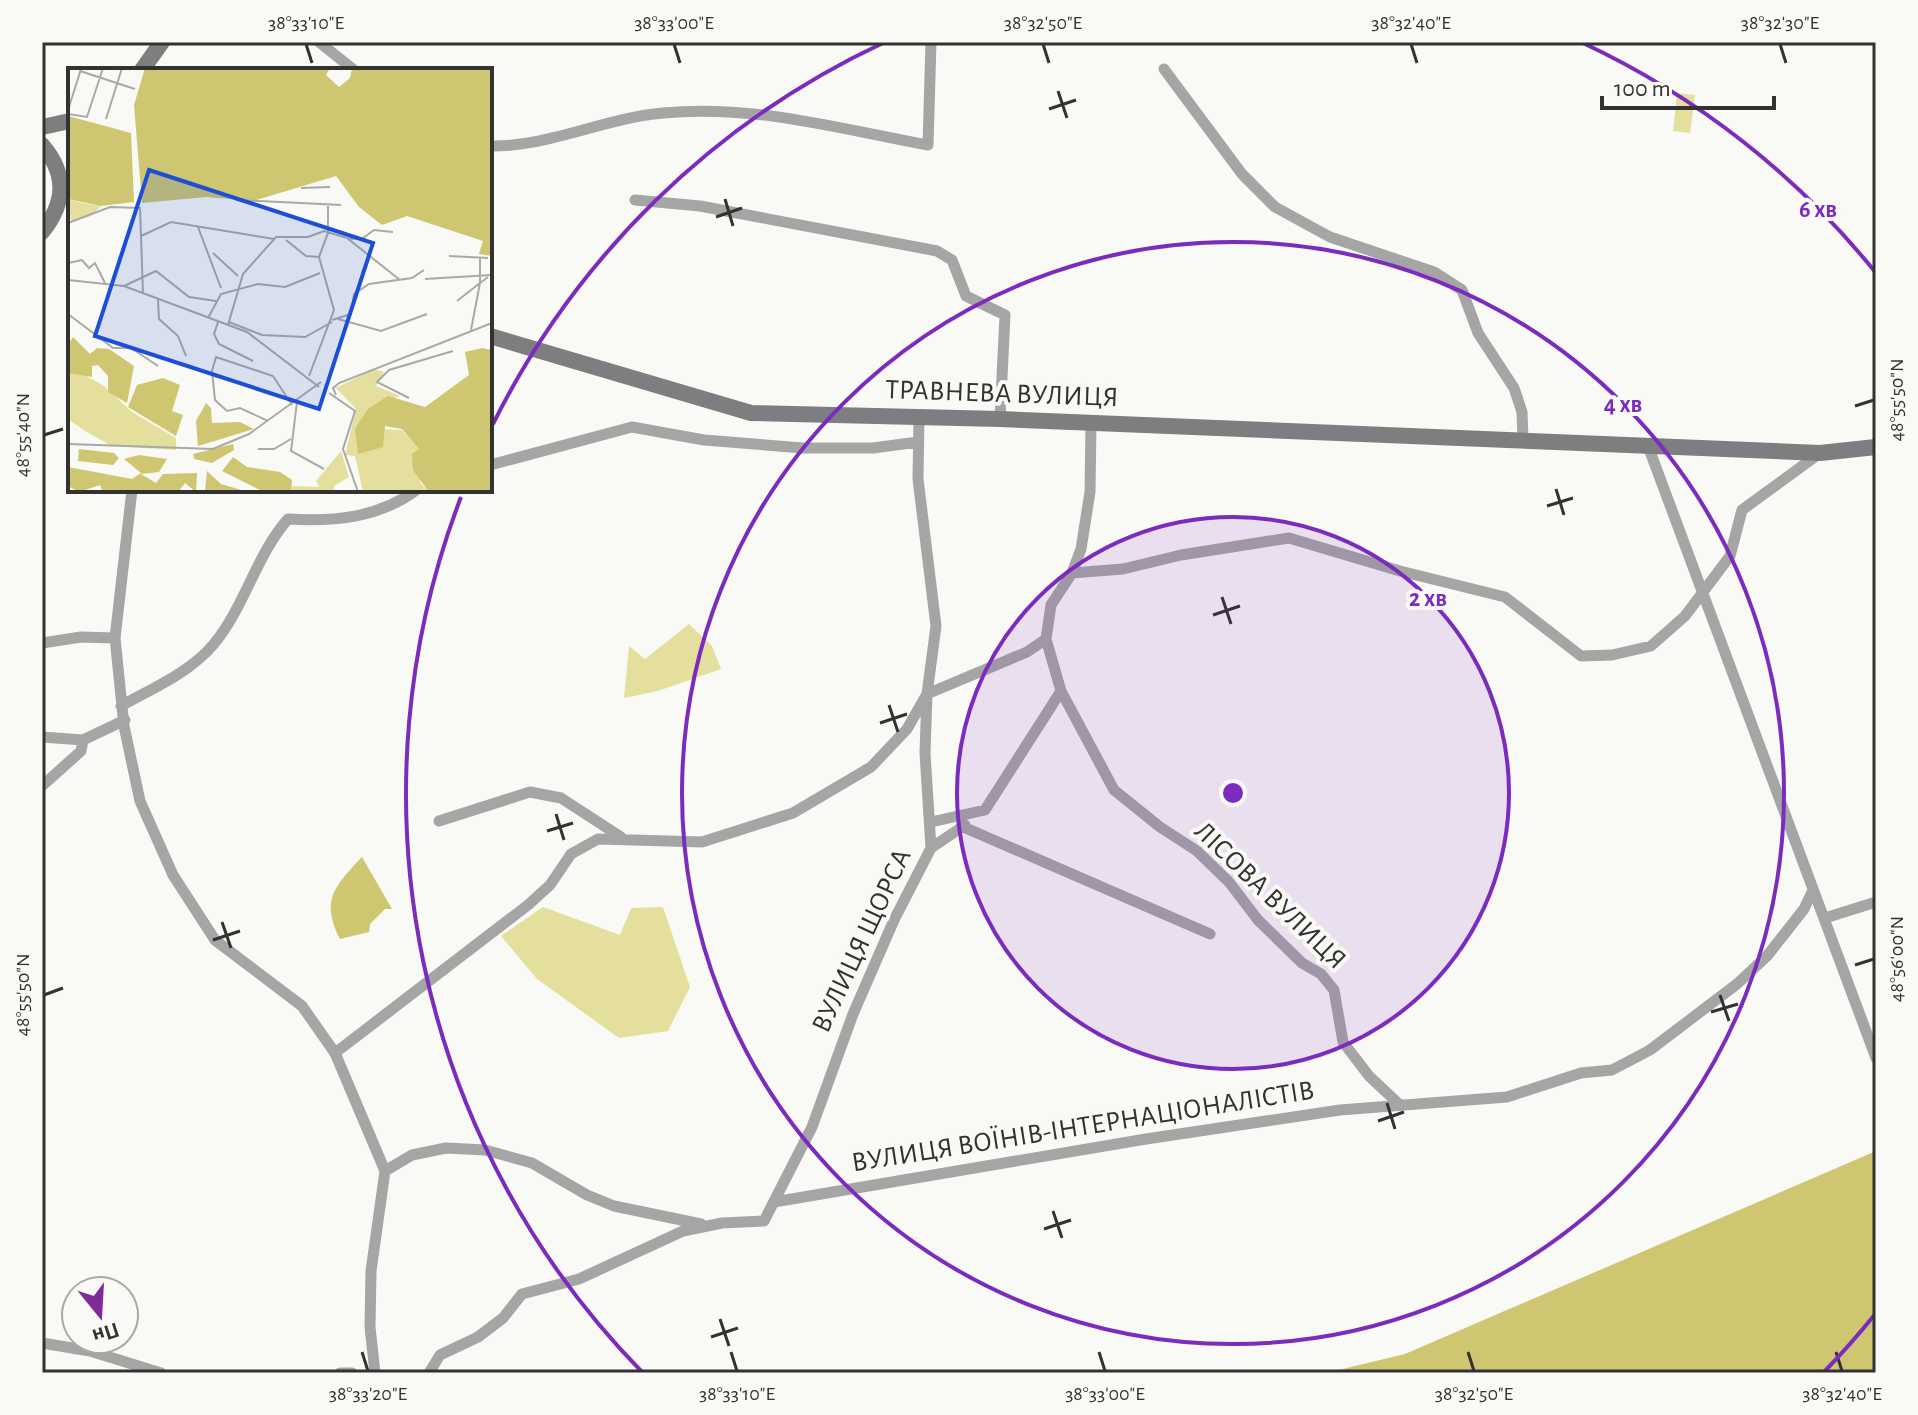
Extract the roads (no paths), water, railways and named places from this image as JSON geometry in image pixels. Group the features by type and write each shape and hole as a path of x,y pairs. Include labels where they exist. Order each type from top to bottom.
{"street":[{"path":"143,68 162,42"},
{"path":"319,42 352,68"},
{"path":"492,146 517,146 623,118 664,112 757,112 928,145 931,42"},
{"path":"1164,69 1216,143 1275,207 1330,237 1434,272 1462,290 1478,333 1514,388 1522,412 1523,440"},
{"path":"42,127 68,121"},
{"path":"42,145 68,175"},
{"path":"42,231 63,216 57,164"},
{"path":"635,200 700,206 937,251 952,260 966,296 1005,315 1000,419"},
{"name":"ТРАВНЕВА ВУЛИЦЯ","path":"492,337 751,413 1000,419 1820,453 1876,447"},
{"name":"ВУЛИЦЯ ЩОРСА","path":"429,1373 440,1355 478,1337 503,1318 522,1294 579,1279 683,1231 764,1221 774,1202 812,1127 831,1070 894,920 931,848 925,753 927,694 936,626 918,479 919,417"},
{"path":"335,1053 528,905 550,885 571,854 598,839 702,842 793,813 871,767 907,729 927,694 1027,652 1046,639 1051,605 1072,573 1081,549 1090,492 1091,423"},
{"path":"492,464 632,427 704,440 803,448 873,448 918,442"},
{"path":"1648,446 1876,1058"},
{"path":"1072,573 1123,569 1181,555 1289,538 1400,571 1505,597 1581,656 1612,655 1651,646 1685,616 1730,556 1742,510 1820,453"},
{"path":"132,492 115,638 121,706 140,801 173,875 215,940 302,1006 335,1053 385,1171 371,1271 370,1327 375,1373"},
{"path":"121,706 192,666 215,643 259,569 268,541 288,519 316,521 358,517 412,492"},
{"path":"42,643 81,637 115,638"},
{"name":"ЛІСОВА ВУЛИЦЯ","path":"1046,639 1061,691 1114,790 1160,827 1197,851 1229,882 1258,920 1302,963 1321,974 1334,990 1343,1042 1369,1076 1401,1106"},
{"path":"931,848 985,810 1061,691"},
{"path":"42,737 83,740 125,720"},
{"path":"42,786 81,751 83,740"},
{"path":"439,821 530,792 561,798 621,838"},
{"path":"931,822 985,810"},
{"path":"961,826 1210,934"},
{"name":"ВУЛИЦЯ ВОЇНІВ-ІНТЕРНАЦІОНАЛІСТІВ","path":"774,1202 1146,1139 1340,1110 1507,1097 1581,1073 1612,1070 1630,1062 1737,984 1767,956 1804,909 1813,890"},
{"path":"1825,918 1876,902"},
{"name":"ВУЛИЦЯ ЩОРСА","path":"385,1171 412,1155 446,1148 485,1150 532,1163 587,1195 614,1206 707,1226"},
{"path":"42,1343 90,1351 161,1373"},
{"path":"340,1373 352,1373"}]}
